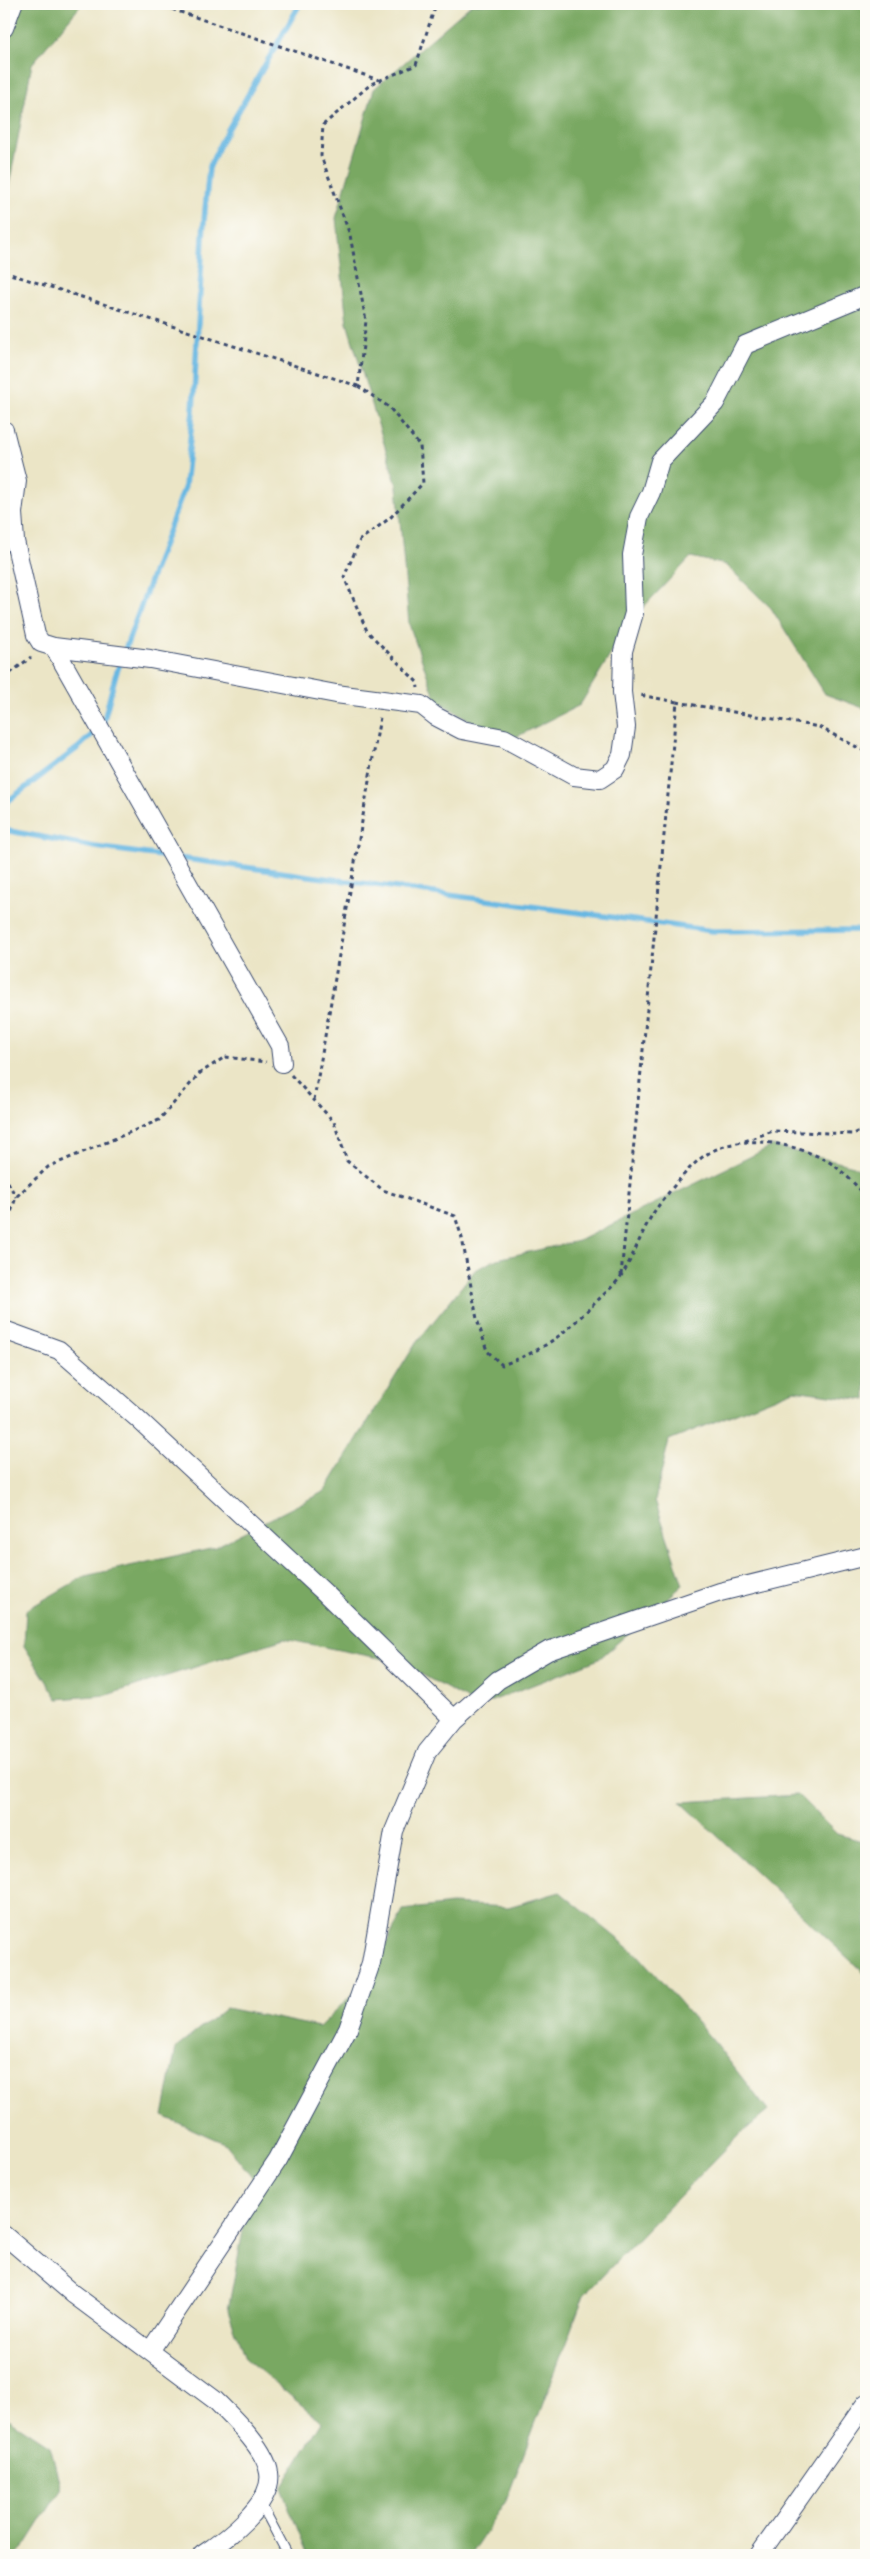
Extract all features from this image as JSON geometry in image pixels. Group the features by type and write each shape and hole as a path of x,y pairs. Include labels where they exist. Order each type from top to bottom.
{"street":[{"path":"4,28 13,4"},
{"path":"48,645 150,659 336,694 421,705 435,716 462,730 504,738 574,776 600,779 615,769 622,755 626,727 622,692 623,651 634,613 632,556 639,517 651,492 660,461 714,403 745,345 866,295"},
{"path":"4,430 17,481 13,513 15,541 36,635 48,645 280,1046 282,1063"},
{"path":"4,1330 59,1350 66,1356 137,1418 326,1594 454,1719"},
{"path":"150,2351 278,2160 348,2029 371,1963 394,1831 427,1752 454,1719 498,1680 548,1652 720,1592 866,1556"},
{"path":"4,2235 72,2294 215,2400 251,2440 269,2471 268,2492 234,2531 202,2555"},
{"path":"759,2555 866,2403"}],"lane":[{"path":"260,2502 288,2555"}],"path":[{"path":"157,4 380,80"},
{"path":"358,386 366,321 350,235 321,156 323,125 372,84 416,65 436,4"},
{"path":"4,272 358,386 389,407 420,446 423,483 390,518 360,540 344,577 367,631 418,682 421,705"},
{"path":"4,678 48,645"},
{"path":"622,692 819,727 866,752"},
{"path":"314,1100 383,700"},
{"path":"621,1277 677,702"},
{"path":"4,1234 16,1197 48,1167 159,1120 200,1073 224,1057 282,1063 334,1122 347,1161 383,1190 455,1216 462,1238 477,1319 488,1351 502,1365 531,1355 553,1342 621,1277 655,1210 704,1156 733,1142 766,1142 793,1148 825,1160 866,1196"},
{"path":"741,1142 773,1131 854,1134 866,1128"},
{"path":"4,1175 16,1197"}],"green space":[{"path":"4,4 82,4 32,64 4,212"},
{"path":"472,4 866,4 866,709 825,694 771,608 726,565 691,557 632,619 580,705 506,742 436,700 409,624 397,486 347,323 336,218 374,89"},
{"path":"772,1146 854,1166 866,1176 866,1400 794,1390 669,1440 655,1500 683,1585 599,1659 479,1706 399,1662 284,1639 107,1695 58,1699 24,1646 26,1610 85,1576 215,1547 325,1491 416,1343 475,1270 497,1259 578,1241"},
{"path":"798,1795 837,1834 866,1842 866,1975 681,1802"},
{"path":"560,1892 639,1956 715,2043 768,2111 738,2136 584,2295 506,2501 470,2555 308,2555 281,2488 322,2422 245,2358 228,2310 253,2178 226,2144 163,2116 176,2048 226,2008 319,2027 370,1977 403,1910 451,1904 508,1907"},
{"path":"4,2416 50,2446 61,2489 25,2546 16,2555 4,2555"}],"waterway":[{"path":"4,804 79,747 103,724 115,677 185,486 193,411 204,221 209,168 222,140 300,4"},
{"path":"4,830 95,847 169,857"},
{"path":"178,858 713,931 866,930"}]}
